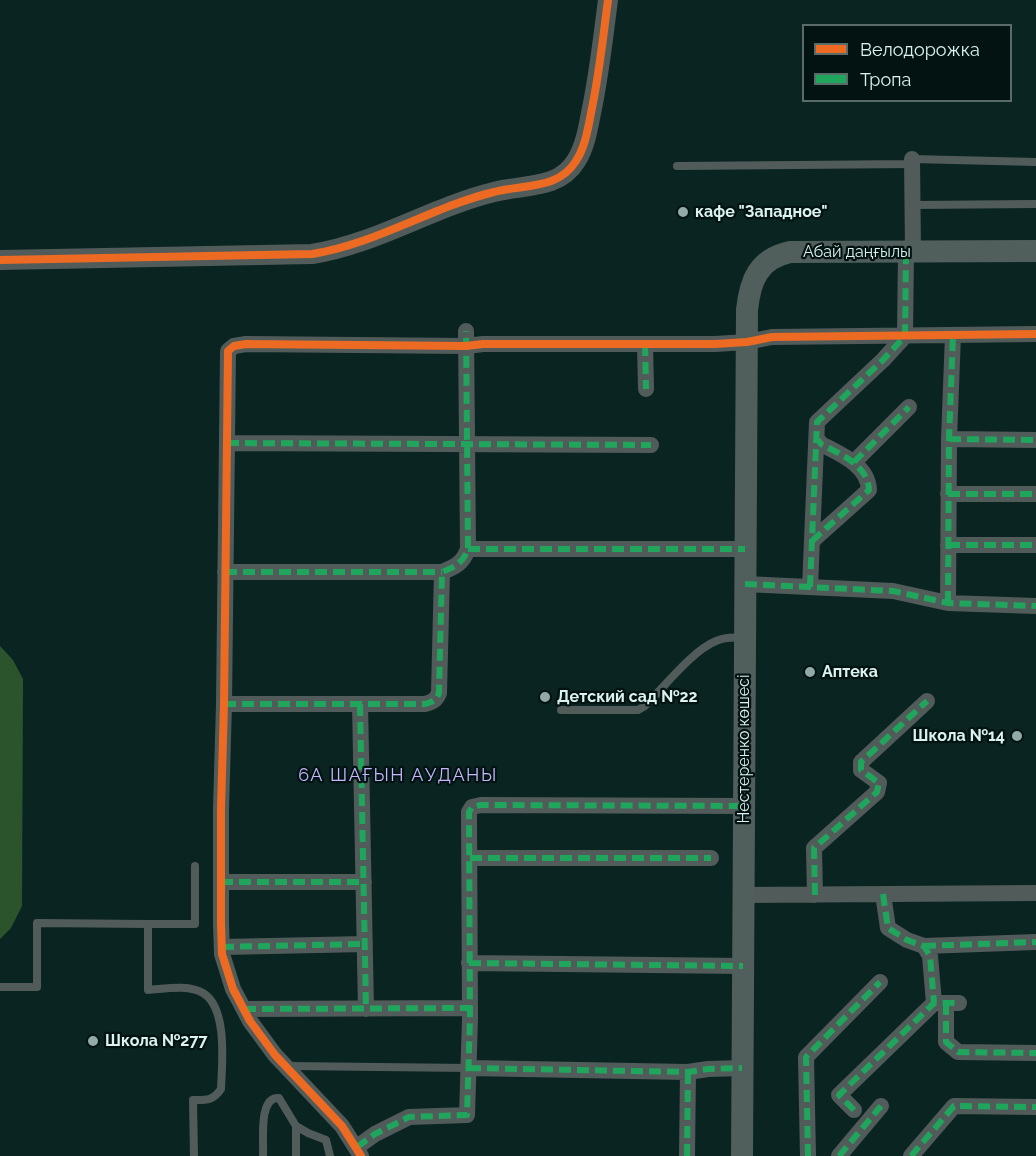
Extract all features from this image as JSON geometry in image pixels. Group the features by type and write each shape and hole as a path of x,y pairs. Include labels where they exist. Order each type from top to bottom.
{"main road":[{"name":"Абай даңғылы","path":"747,342 747,310 751,283 757,272 782,254 790,252 1036,251"},
{"name":"Нестеренко көшесі","path":"742,1156 747,342"}],"street":[{"path":"0,260 312,254 335,251 470,199 496,191 558,180 568,173 577,160 587,136 599,73 608,0"},
{"path":"810,587 818,422 905,336 912,162"},
{"path":"744,806 481,805 472,807 469,812 470,1008 467,1115 409,1117 375,1134 359,1151 342,1126 275,1055 250,1021 233,989 225,966 222,947 221,882 228,351 234,346 246,344 466,339 483,344 645,344 747,342 772,337 1036,334"},
{"path":"948,603 949,439 953,335"},
{"path":"225,572 442,572 459,565 468,549 466,339"},
{"path":"645,344 646,389"},
{"path":"855,462 909,407"},
{"path":"949,439 1036,440"},
{"path":"812,541 869,490 868,482 855,462 821,444 818,440"},
{"path":"227,443 651,445"},
{"path":"948,494 1036,494"},
{"path":"948,545 1036,545"},
{"path":"468,549 745,549"},
{"path":"224,704 432,703 439,693 442,572"},
{"path":"745,584 893,591 948,603 1036,606"},
{"path":"815,895 814,848 879,788 879,783 861,770 861,762 927,701"},
{"path":"360,704 366,1009"},
{"path":"470,858 711,858"},
{"path":"221,882 364,882"},
{"path":"743,895 1036,893"},
{"path":"883,894 888,928 907,940 924,946 1036,942"},
{"path":"222,947 365,944"},
{"path":"924,946 930,956 946,1003 946,1042 958,1052 1036,1053"},
{"path":"469,963 743,966"},
{"path":"808,1156 806,1057 880,982"},
{"path":"854,1110 839,1095 946,1003"},
{"path":"244,1009 470,1008"},
{"path":"469,1068 688,1072 742,1068"},
{"path":"687,1156 688,1072"},
{"path":"839,1156 882,1106"},
{"path":"911,1156 954,1106 1036,1107"}],"lane":[{"path":"677,166 1036,162"},
{"path":"912,205 1036,204"},
{"path":"561,710 638,710 645,706 706,646 722,638 745,638"},
{"path":"0,987 37,987 37,923 195,924 195,866"},
{"path":"148,924 148,990 176,988 204,993 220,1018 221,1089 216,1097 207,1101 193,1100 194,1156"},
{"path":"287,1066 469,1068"},
{"path":"263,1156 264,1111 271,1099 279,1098 296,1126 326,1140 330,1156"},
{"path":"296,1126 296,1156"}],"green space":[{"path":"0,646 13,660 23,679 22,906 11,928 0,939"}],"marked path":[{"path":"810,587 817,422 905,336 906,252"},
{"path":"224,704 425,704 437,697 439,693 442,572 458,564 468,549 466,331"},
{"path":"948,603 949,439 953,335"},
{"path":"645,344 646,389"},
{"path":"854,462 909,407"},
{"path":"949,439 1036,440"},
{"path":"812,541 869,490 864,474 852,461 821,444 818,440"},
{"path":"227,443 651,445"},
{"path":"948,494 1036,494"},
{"path":"948,545 1036,545"},
{"path":"468,549 745,549"},
{"path":"225,572 442,572"},
{"path":"745,584 893,591 948,603 1036,606"},
{"path":"815,895 814,848 877,792 879,783 861,770 861,762 927,701"},
{"path":"360,704 366,1009"},
{"path":"357,1147 375,1134 409,1117 467,1115 470,1018 469,812 472,807 481,805 744,806"},
{"path":"470,858 711,858"},
{"path":"221,882 364,882"},
{"path":"883,894 888,928 907,940 924,946 930,956 934,1003"},
{"path":"924,946 1036,942"},
{"path":"222,947 365,944"},
{"path":"469,963 743,966"},
{"path":"808,1156 806,1057 880,982"},
{"path":"854,1110 839,1095 934,1003 959,1003"},
{"path":"946,1003 946,1042 958,1052 1036,1053"},
{"path":"244,1009 470,1008"},
{"path":"469,1068 688,1072 742,1068"},
{"path":"687,1156 688,1072"},
{"path":"839,1156 881,1106"},
{"path":"911,1156 954,1106 1036,1107"}],"cycle path":[{"path":"0,260 312,254 359,242 471,199 494,192 540,184 560,177 576,161 584,144 596,85 608,0"},
{"path":"361,1156 342,1126 275,1055 250,1021 233,989 222,954 221,809 228,351 234,346 246,344 466,346 483,344 715,344 747,342 772,337 1036,334"}],"place":[{"name":"кафе \"Западное\"","path":"683,212"},
{"name":"Аптека","path":"810,672"},
{"name":"Детский сад №22","path":"545,697"},
{"name":"Школа №14","path":"1017,736"},
{"name":"Школа №277","path":"93,1041"}],"district":[{"name":"6А ШАҒЫН АУДАНЫ","path":"398,776"}]}
